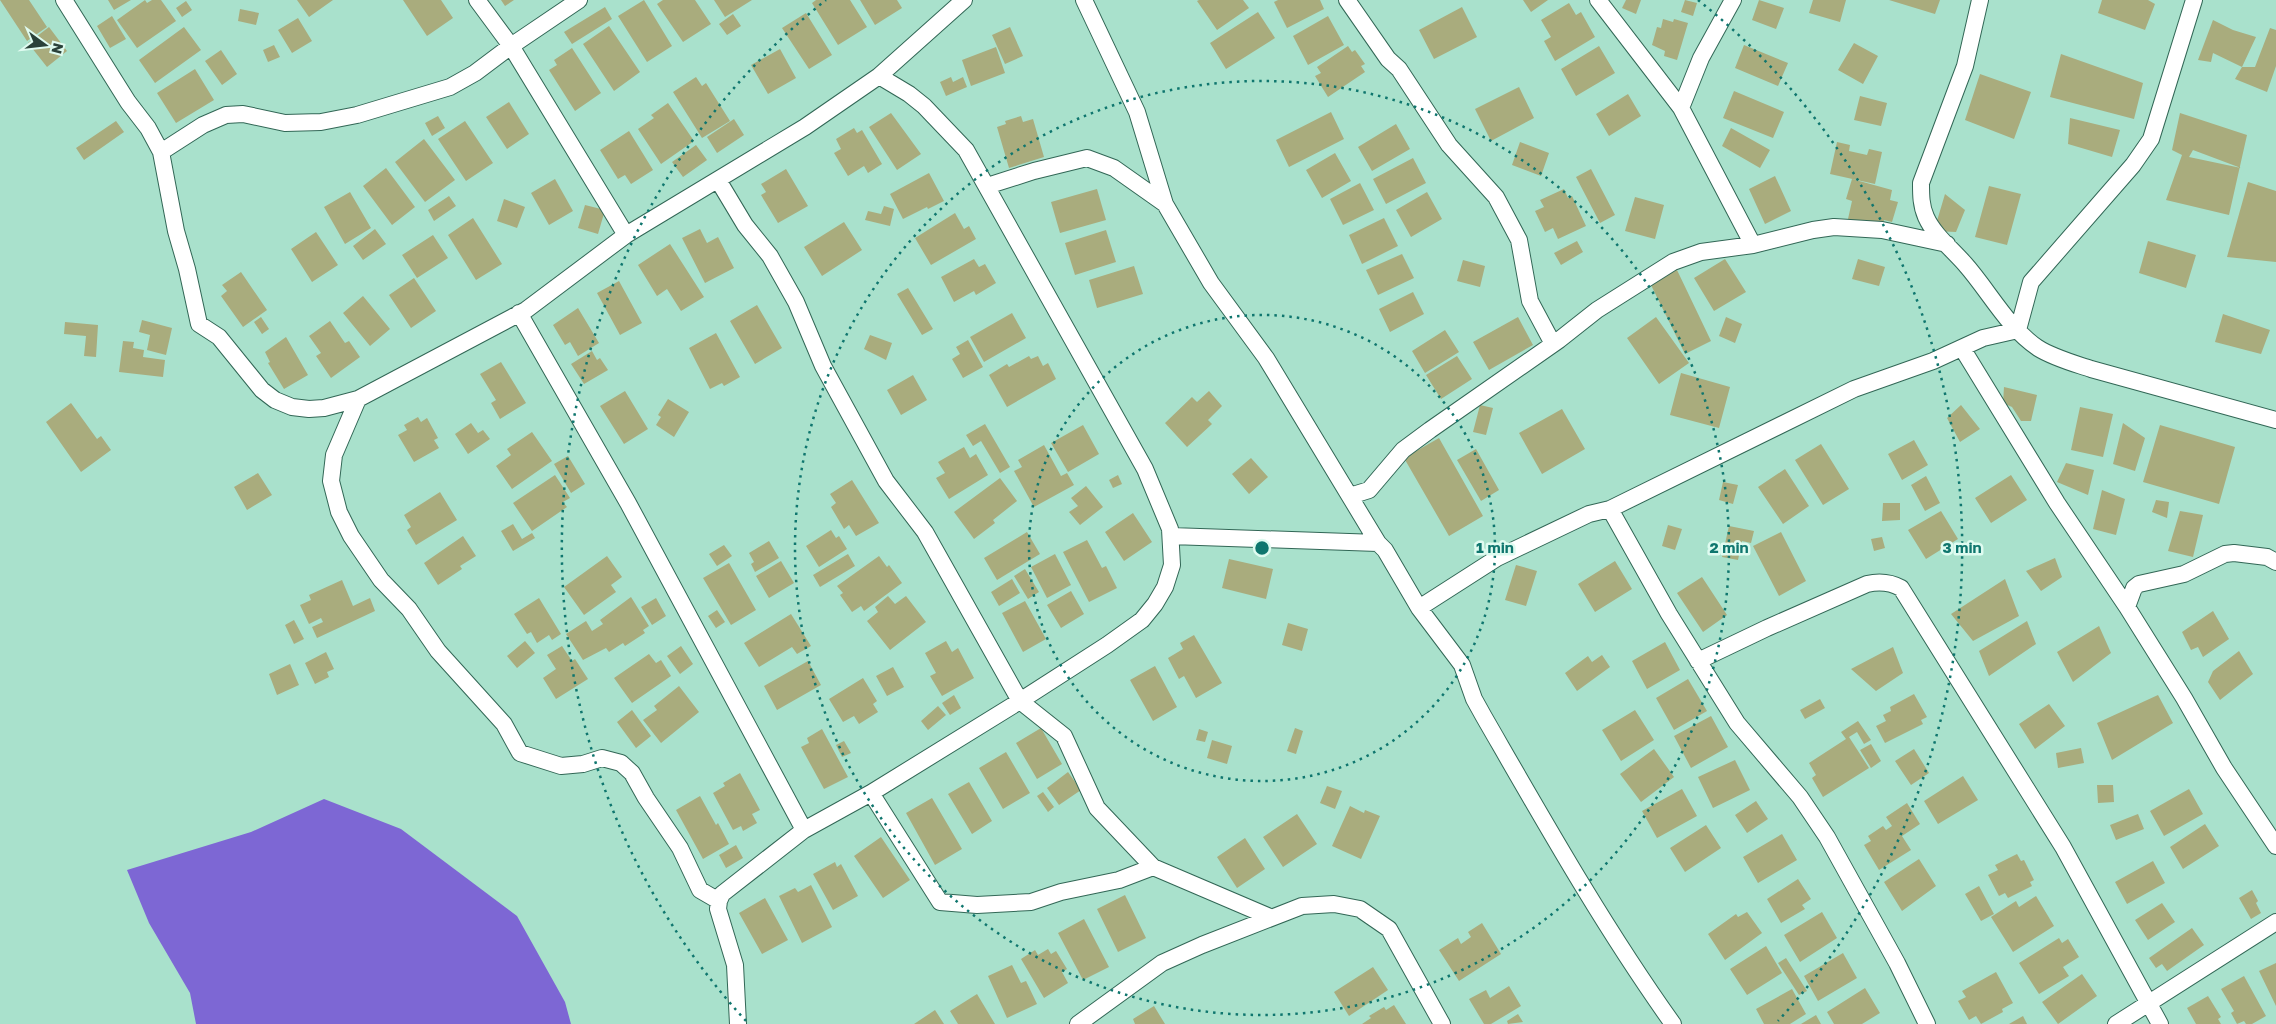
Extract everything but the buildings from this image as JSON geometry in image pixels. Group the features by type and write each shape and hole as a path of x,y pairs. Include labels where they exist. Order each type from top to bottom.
{"street":[{"path":"64,0 128,102 148,128 161,152 176,231 188,269 199,324 219,337 262,390 275,400 292,407 309,409 324,408 358,399 519,313 626,235 805,127 879,76 964,0"},
{"path":"477,0 511,46 626,235"},
{"path":"161,152 203,125 226,115 243,114 285,123 321,122 450,87 475,73 579,0"},
{"path":"1084,0 1137,112 1165,204 1211,283 1266,358 1378,543 1385,550 1420,608 1462,665 1474,699 1561,850 1631,965 1673,1024"},
{"path":"1347,0 1388,59 1399,69 1449,145 1496,197 1519,240 1530,301 1553,344"},
{"path":"1598,0 1681,108 1753,245"},
{"path":"1681,108 1701,58 1733,0"},
{"path":"1980,0 1965,66 1921,183 1921,201 1926,217 1934,231 2018,330 2038,348 2062,360 2276,420"},
{"path":"2018,330 2031,282 2133,165 2150,139 2194,0"},
{"path":"738,1024 735,965 718,909 722,894 804,830 871,793 1020,701 1142,620 1155,604 1165,587 1172,565 1171,536 1165,514 1145,469 966,150 924,106 909,94 879,76"},
{"path":"987,186 1034,171 1087,158 1114,168 1165,204"},
{"path":"718,180 745,225 770,256 792,294 823,366 886,481 925,532 1020,701 1064,736 1097,808 1153,867 1270,917"},
{"path":"1350,496 1369,490 1403,450 1553,344 1597,310 1674,262 1701,252 1753,245 1813,230 1834,227 1882,230 1946,244"},
{"path":"519,313 628,503 804,830"},
{"path":"1420,608 1497,558 1588,514 1610,509 1846,393 1962,348 1982,338 2018,330"},
{"path":"1962,348 2057,503 2127,607 2184,698 2224,768 2276,846"},
{"path":"358,399 334,455 331,481 343,520 351,536 381,580 409,610 438,650 504,724 520,753 561,766 583,764 602,758 621,763 632,773 646,798 680,848 700,890 719,901"},
{"path":"1610,509 1668,614 1737,723 1800,798 1827,837 1897,963 1927,1024"},
{"path":"1171,536 1378,543"},
{"path":"2127,607 2134,588 2144,582 2184,574 2225,554 2273,558"},
{"path":"1698,661 1867,584 1887,582 1901,588 2063,847 2160,1024"},
{"path":"871,793 940,902 977,905 1031,902 1062,892 1119,880 1153,867"},
{"path":"1078,1024 1162,964 1240,928 1270,917 1302,906 1334,904 1360,909 1389,929 1442,1024"},
{"path":"2116,1024 2276,922"}],"shaded area":[{"path":"324,799 401,829 517,916 565,1002 571,1024 196,1024 190,993 149,923 127,870 251,832"}]}
